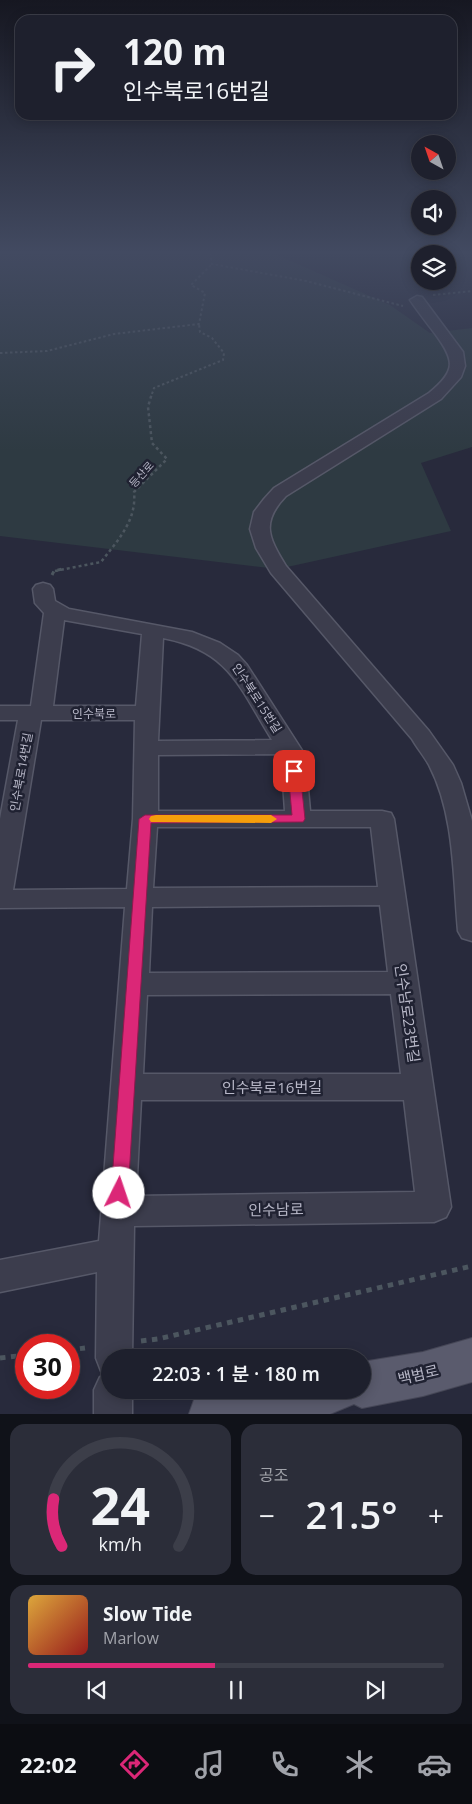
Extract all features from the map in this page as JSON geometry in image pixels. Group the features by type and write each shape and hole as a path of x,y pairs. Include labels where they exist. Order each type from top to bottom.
{"main road":[{"name":"백범로","path":"371,1383 423,1374 472,1360"},
{"path":"212,1414 290,1399"}],"street":[{"path":"432,319 456,352 458,362 453,379 435,396 280,492 268,504 260,518 258,530 263,545 278,569 421,736 441,765 468,847 472,930"},
{"path":"36,713 54,610 48,608 42,598 43,589"},
{"name":"인수북로15번길","path":"54,610 64,614 185,636 204,642 227,655 236,665 293,754 298,819"},
{"path":"114,1349 115,1253 145,819 147,713 153,631"},
{"name":"인수북로","path":"0,713 147,713"},
{"name":"인수북로14번길","path":"0,890 9,784 36,713"},
{"path":"147,748 289,747"},
{"path":"145,819 298,819"},
{"name":"인수남로23번길","path":"298,819 382,819 434,1207"},
{"path":"0,899 392,896"},
{"path":"134,984 404,983"},
{"name":"인수북로16번길","path":"127,1087 418,1087"},
{"name":"인수남로","path":"118,1211 434,1207"},
{"path":"0,1276 115,1253"},
{"path":"113,1399 113,1414"}],"path":[{"path":"0,353 47,351 114,334 199,324 200,319"},
{"name":"등산로","path":"43,589 54,571 101,562 124,534 136,502 134,492 167,459 152,443 148,407 154,388 223,360 224,353 212,338 200,332 199,324"},
{"path":"121,1349 158,1338 472,1266"},
{"path":"80,1350 101,1351"},
{"path":"0,1358 15,1356"}],"shaded area":[{"path":"0,319 410,319 430,333 472,328 472,447 421,463 451,531 278,569 0,536"}],"slow traffic":[{"path":"156,819 271,819"}],"route":[{"path":"119,1193 145,819 298,819 294,771"}]}
